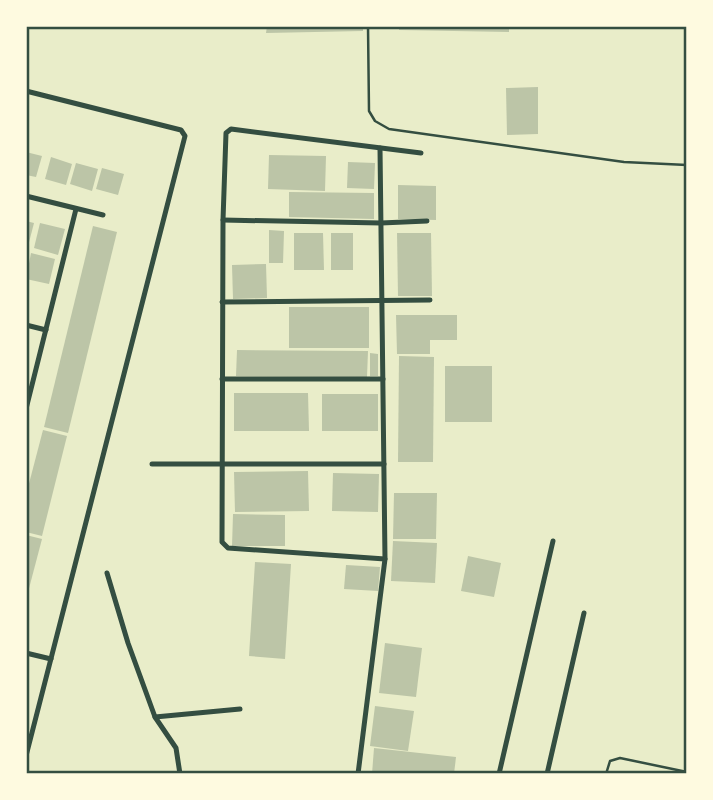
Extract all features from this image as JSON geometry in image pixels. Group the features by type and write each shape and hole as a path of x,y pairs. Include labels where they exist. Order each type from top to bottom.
{"street":[{"path":"26,91 181,130 185,136 26,756"},
{"path":"385,559 224,546 222,542 222,302 226,133 231,129 421,153"},
{"path":"358,774 385,559 380,148"},
{"path":"26,196 103,215"},
{"path":"26,409 76,208"},
{"path":"223,220 381,223 427,221"},
{"path":"222,302 430,300"},
{"path":"26,325 46,330"},
{"path":"222,379 383,379"},
{"path":"152,464 384,464"},
{"path":"499,774 553,541"},
{"path":"107,573 128,643 155,717 173,741 180,774"},
{"path":"547,774 584,613"},
{"path":"26,653 51,659"},
{"path":"155,717 240,709"}],"lane":[{"path":"368,26 369,111 375,121 389,130 624,162 687,165"},
{"path":"606,774 610,761 620,758 687,772"}],"building":[{"path":"267,26 363,26 363,31 266,33"},
{"path":"399,26 509,26 509,32 399,30"},
{"path":"538,87 538,134 507,135 506,88"},
{"path":"26,152 42,156 36,177 26,175"},
{"path":"269,155 326,156 325,191 268,189"},
{"path":"51,157 72,164 66,185 45,179"},
{"path":"348,162 375,163 374,189 347,188"},
{"path":"76,163 98,169 92,191 70,184"},
{"path":"102,168 124,174 118,195 96,189"},
{"path":"398,185 436,186 436,220 398,219"},
{"path":"289,192 374,193 374,219 289,217"},
{"path":"26,221 34,223 27,250 26,250"},
{"path":"40,223 65,229 58,255 34,248"},
{"path":"93,226 117,232 68,433 44,427"},
{"path":"269,230 284,231 283,263 269,263"},
{"path":"294,233 323,233 324,270 294,270"},
{"path":"331,233 353,233 353,270 331,270"},
{"path":"397,233 431,233 432,296 398,296"},
{"path":"31,253 55,259 49,284 26,279"},
{"path":"266,264 267,298 233,299 232,265"},
{"path":"289,307 369,307 369,348 289,348"},
{"path":"396,315 457,315 457,340 430,340 430,354 397,354"},
{"path":"237,350 368,351 367,377 236,376"},
{"path":"370,353 378,354 378,376 370,376"},
{"path":"399,356 434,357 433,462 398,462"},
{"path":"445,366 492,366 492,422 445,422"},
{"path":"234,393 308,393 309,431 234,431"},
{"path":"322,394 378,394 378,431 322,431"},
{"path":"43,430 67,436 42,536 26,532 26,495"},
{"path":"308,471 309,511 235,512 234,472"},
{"path":"333,473 379,474 378,512 332,511"},
{"path":"394,493 437,493 436,539 393,539"},
{"path":"233,514 285,515 285,546 232,546"},
{"path":"26,535 42,539 27,596 26,596"},
{"path":"393,541 437,543 435,583 391,581"},
{"path":"468,556 501,563 494,597 461,591"},
{"path":"255,562 291,564 285,659 249,656"},
{"path":"346,565 380,567 378,591 344,589"},
{"path":"385,643 422,648 416,697 379,693"},
{"path":"375,706 414,711 408,751 370,746"},
{"path":"374,748 456,757 454,774 372,774"}]}
